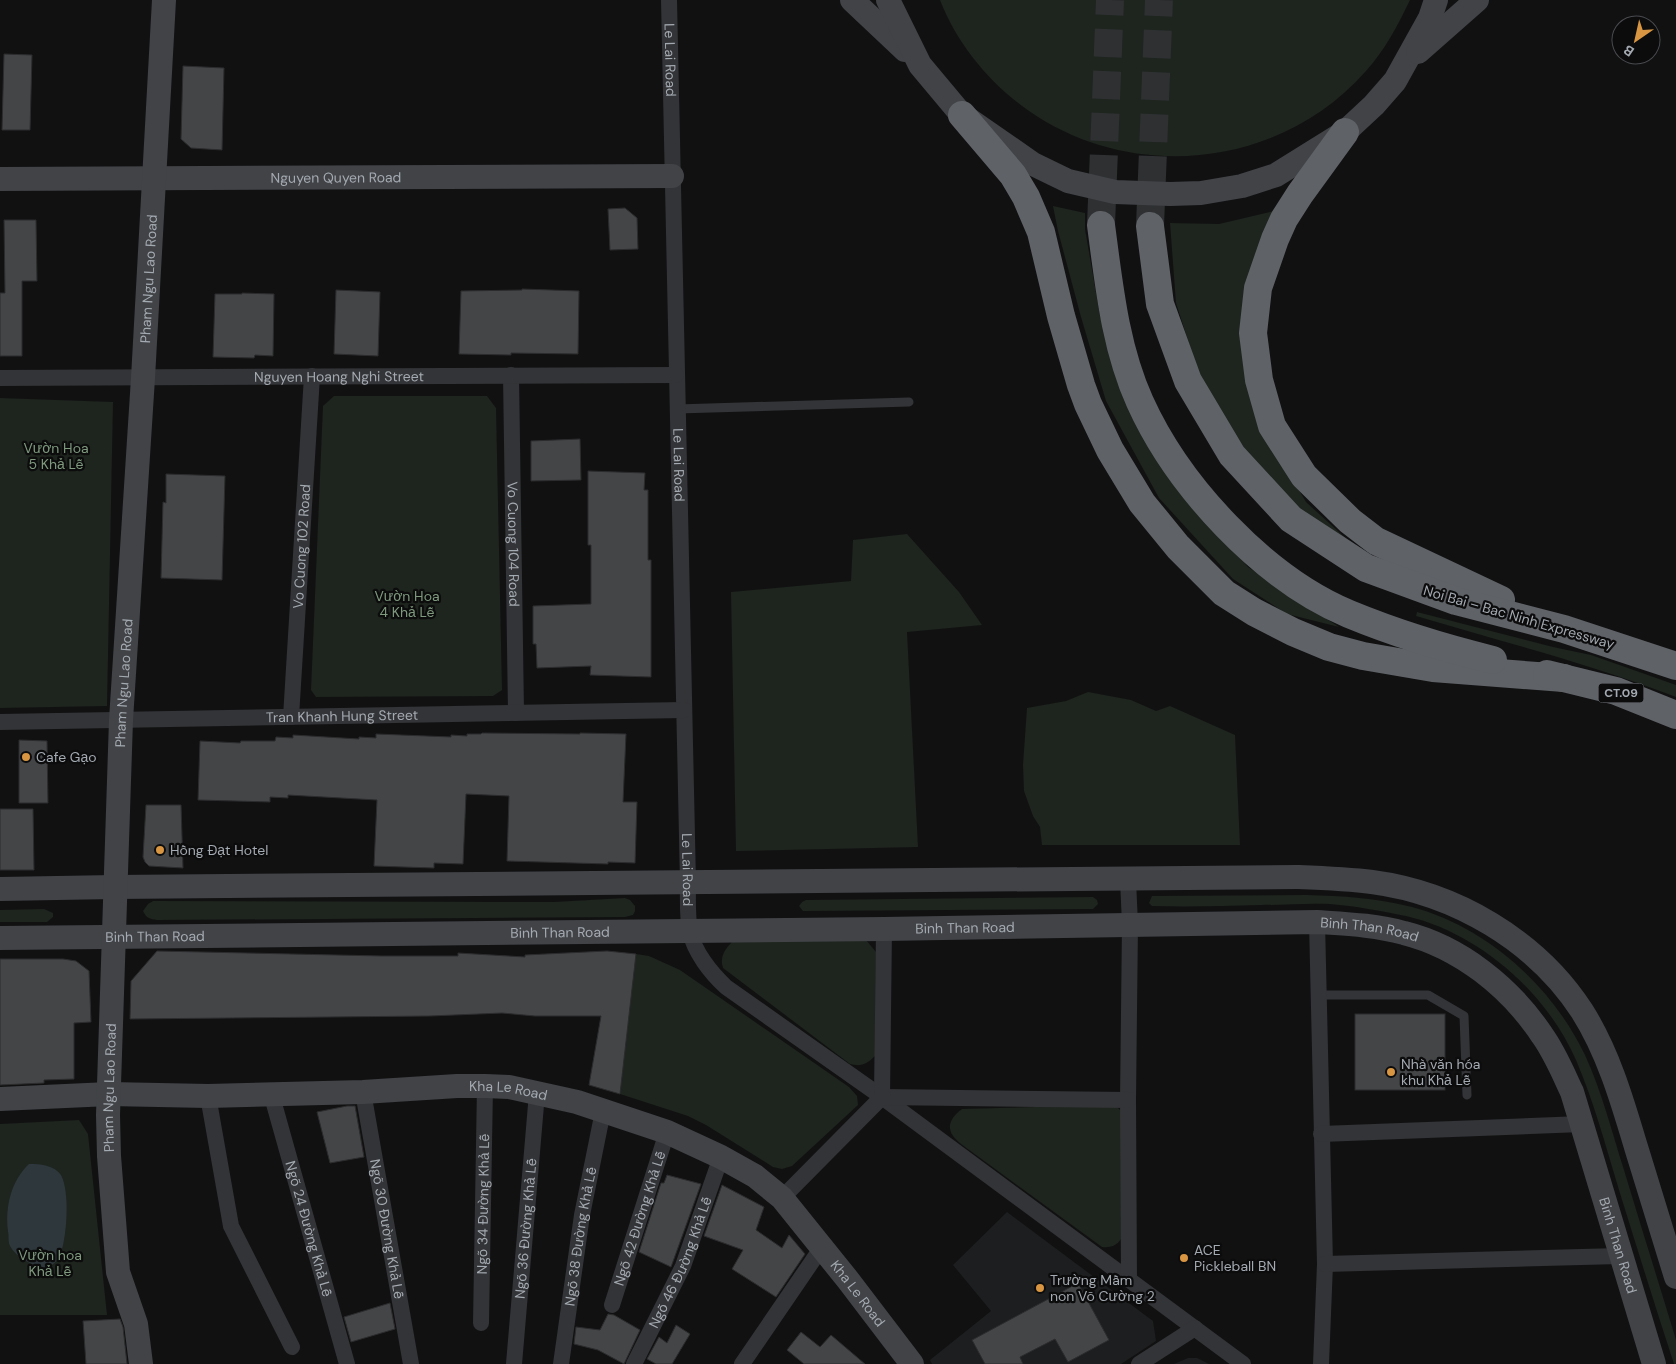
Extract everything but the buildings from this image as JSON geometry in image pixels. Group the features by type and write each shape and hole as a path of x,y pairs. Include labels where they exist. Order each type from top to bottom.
{"highway":[{"path":"962,115 1013,176 1026,197 1040,232 1061,316 1088,404 1110,450 1142,503 1178,547 1224,593 1254,612 1293,632 1329,647 1363,656 1433,668 1564,678"},
{"path":"1345,132 1284,219 1268,255 1258,288 1253,333 1259,380 1272,426 1304,476 1350,521 1376,541 1564,629"},
{"path":"1101,226 1113,313 1127,366 1140,402 1168,453 1189,483 1243,542 1278,572 1309,593 1348,614 1442,647 1564,678"},
{"name":"Noi Bai – Bac Ninh Expressway","path":"1150,226 1160,304 1188,381 1232,455 1290,520 1366,568 1456,601 1564,629 1676,666"},
{"name":"CT.09","path":"1564,678 1616,691 1676,715"}],"main road":[{"name":"Pham Ngu Lao Road","path":"141,1364 136,1324 118,1272 109,1156 109,1094 114,887 121,720 144,378 164,0"},
{"path":"852,0 920,65 962,115 1033,164 1068,181 1115,192 1201,193 1242,186 1276,175 1345,132 1384,95 1406,63 1430,18 1436,0"},
{"path":"888,0 920,65"},
{"path":"1406,63 1477,0"},
{"name":"Nguyen Quyen Road","path":"0,180 672,176"},
{"path":"0,889 1297,878 1373,882 1413,891 1460,908 1510,937 1533,955 1582,1010 1606,1058 1621,1098 1676,1277"},
{"name":"Binh Than Road","path":"0,938 884,929 1317,922 1367,925 1406,933 1448,950 1490,977 1526,1013 1542,1034 1572,1092 1654,1364"},
{"name":"Kha Le Road","path":"0,1099 109,1094 208,1096 363,1092 485,1086 509,1087 567,1100 668,1132 721,1157 755,1176 782,1198 822,1247 906,1361"}],"street":[{"name":"Le Lai Road","path":"669,0 690,931"},
{"name":"Nguyen Hoang Nghi Street","path":"0,378 676,374"},
{"name":"Vo Cuong 102 Road","path":"291,717 312,376"},
{"name":"Vo Cuong 104 Road","path":"511,376 516,713"},
{"name":"Tran Khanh Hung Street","path":"0,722 684,710"},
{"path":"1128,880 1130,924 1128,1100 1129,1280"},
{"path":"1317,922 1324,1264 1320,1364"},
{"path":"782,1198 882,1097 884,929"},
{"path":"690,931 706,965 726,987 882,1097 1242,1364"},
{"name":"Ngõ 34 Đường Khả Lễ","path":"480,1323 485,1086"},
{"name":"Ngõ 30 Đường Khả Lễ","path":"363,1092 411,1364"},
{"name":"Ngõ 24 Đường Khả Lễ","path":"271,1093 347,1364"},
{"name":"Ngõ 36 Đường Khả Lễ","path":"514,1364 537,1093"},
{"path":"208,1096 231,1226 292,1347"},
{"path":"882,1097 1128,1100"},
{"name":"Ngõ 38 Đường Khả Lễ","path":"561,1364 582,1216 603,1111"},
{"path":"1321,1134 1582,1124"},
{"name":"Ngõ 42 Đường Khả Lễ","path":"612,1305 668,1132"},
{"name":"Ngõ 46 Đường Khả Lễ","path":"634,1364 683,1266 721,1157"},
{"path":"742,1364 822,1247"},
{"path":"1324,1264 1620,1256"},
{"path":"1139,1364 1195,1328"}],"lane":[{"path":"677,409 910,402"},
{"path":"1319,995 1428,995 1464,1016 1467,1095"}],"shaded area":[{"path":"29,1164 38,1164 55,1169 61,1175 66,1192 66,1225 61,1253 55,1262 45,1269 30,1263 16,1254 9,1243 7,1213 11,1195 18,1178"},
{"name":"Trường Mầm non Võ Cường 2","path":"1007,1212 1153,1321 1156,1341 1121,1364 932,1364 930,1360 991,1311 953,1265"},
{"path":"1188,1358 1197,1358 1209,1364 1174,1364"}],"green space":[{"path":"940,0 1410,0 1391,37 1366,71 1332,103 1293,128 1250,145 1205,154 1160,156 1114,149 1070,134 1029,111 988,76 976,62 956,32"},
{"path":"1053,206 1085,213 1085,229 1100,316 1131,404 1175,486 1248,567 1339,627 1287,614 1233,579 1159,498 1106,401 1081,317"},
{"path":"1274,211 1246,284 1262,427 1306,502 1362,553 1296,512 1241,449 1200,378 1176,303 1170,223 1219,224"},
{"name":"Vườn Hoa 4 Khả Lễ","path":"334,396 487,396 496,408 502,690 493,696 316,697 311,690 323,406"},
{"name":"Vườn Hoa 5 Khả Lễ","path":"0,398 113,402 107,706 0,708"},
{"path":"907,534 959,592 982,625 907,632 918,847 736,851 731,592 851,581 853,540"},
{"path":"1417,612 1591,655 1676,685 1676,697 1579,664 1416,616"},
{"path":"1088,692 1131,700 1156,711 1170,706 1235,735 1240,845 1042,845 1040,827 1033,816 1024,791 1023,765 1027,708 1066,701"},
{"path":"1307,895 1386,901 1440,916 1491,944 1536,983 1555,1006 1585,1055 1602,1098 1676,1340 1676,1364 1674,1364 1594,1108 1576,1060 1563,1035 1547,1011 1507,969 1484,951 1459,936 1433,924 1406,916 1330,904 1152,906 1149,903 1152,896"},
{"path":"1093,897 1097,900 1098,904 1093,909 803,911 799,906 806,900"},
{"path":"625,898 630,900 635,906 635,911 633,915 625,917 157,920 148,918 143,911 153,901 554,902"},
{"path":"44,909 53,913 53,917 47,922 0,922 0,910"},
{"path":"734,940 866,940 876,952 875,1056 864,1064 850,1064 723,968 723,956"},
{"path":"636,954 649,956 680,970 849,1087 857,1096 858,1105 792,1166 782,1169 773,1167 706,1125 688,1116 620,1094"},
{"path":"1108,1105 1118,1108 1122,1112 1123,1236 1117,1244 1109,1247 1102,1247 961,1144 956,1140 950,1126 953,1118 962,1109"},
{"name":"Vườn hoa Khả Lễ","path":"79,1120 88,1134 107,1315 0,1315 0,1124"}],"tunnel":[{"path":"1101,225 1110,0"},
{"path":"1150,226 1159,0"}],"place":[{"name":"Cafe Gạo","path":"26,757"},
{"name":"Hồng Đạt Hotel","path":"160,850"},
{"name":"Nhà văn hóa khu Khả Lễ","path":"1391,1072"},
{"name":"ACE Pickleball BN","path":"1184,1258"},
{"name":"Trường Mầm non Võ Cường 2","path":"1040,1288"}]}
